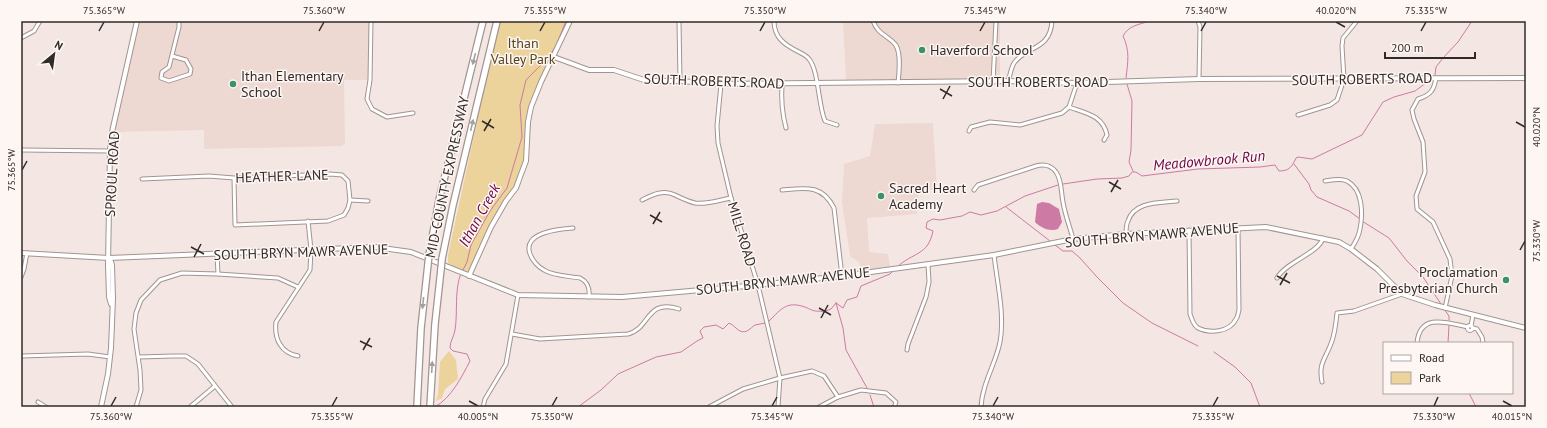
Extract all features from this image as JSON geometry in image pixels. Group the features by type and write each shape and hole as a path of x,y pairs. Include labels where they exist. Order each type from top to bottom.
{"highway":[{"name":"MID-COUNTY EXPRESSWAY","path":"417,407 422,320 429,255 440,200 483,21"},
{"name":"MID-COUNTY EXPRESSWAY","path":"430,406 440,269 452,205 497,21"}],"main road":[{"name":"SPROUL ROAD","path":"101,407 110,357 112,265 109,258 110,151 112,132 137,21"},
{"path":"469,276 491,227 506,201 516,188 526,161 528,122 531,107 541,82 570,21"},
{"name":"SOUTH ROBERTS ROAD","path":"554,57 589,70 614,70 647,81 680,81 721,84 1008,81 1077,83 1199,80 1526,78"},
{"name":"SOUTH BRYN MAWR AVENUE","path":"21,253 109,258 375,247 411,252 518,295 622,297 842,276 994,255 1073,239 1189,230 1266,227 1339,242 1378,269 1402,294 1435,305 1526,328"}],"street":[{"path":"21,38 34,31 40,21"},
{"path":"172,56 186,60 191,69 190,74 169,81 161,78 162,72 169,67 179,27 179,21"},
{"path":"371,21 370,80 367,99 372,109 387,117 413,113"},
{"path":"679,21 680,81"},
{"path":"774,21 774,28 784,44 809,57 814,66 825,121 837,125"},
{"path":"873,21 879,32 895,44 898,49 898,83"},
{"path":"993,82 996,21"},
{"path":"1008,81 1013,65 1018,59 1044,42 1052,30 1052,21"},
{"path":"1198,21 1200,27 1199,80"},
{"path":"1298,115 1330,105 1337,100 1344,79 1343,38 1357,21"},
{"path":"1436,78 1434,87 1429,95 1418,99 1412,110 1423,142 1425,156 1425,172 1416,196 1417,209 1433,222 1450,259 1452,276 1445,307"},
{"path":"969,131 971,126 990,122 1020,125 1062,113 1069,107 1077,83"},
{"name":"MILL ROAD","path":"721,84 716,126 718,143 731,198 758,285 780,378 778,407"},
{"path":"782,84 781,100 786,128"},
{"path":"1069,107 1096,118 1103,123 1107,135 1104,140"},
{"path":"21,150 110,151"},
{"path":"974,190 978,185 1036,166 1045,165 1051,167 1056,171 1059,178 1063,203 1073,239"},
{"name":"HEATHER LANE","path":"142,179 209,176 234,178 330,174 342,175 348,181 350,200"},
{"path":"234,178 235,224 328,221 344,215 350,200 368,201"},
{"path":"1325,181 1345,180 1357,190 1360,199 1360,229 1357,240 1351,249"},
{"path":"782,190 811,189 819,191 830,201 834,208 842,276"},
{"path":"642,200 656,193 666,192 684,200 696,203 731,198"},
{"path":"1126,234 1128,221 1133,212 1140,206 1177,201"},
{"path":"298,356 290,355 280,347 275,329 276,322 310,270 311,250 308,221"},
{"path":"573,228 550,231 538,235 531,242 529,249 530,256 544,271 584,280 590,289 589,296"},
{"path":"1189,230 1190,314 1193,322 1198,328 1217,332 1228,328 1236,320 1239,310 1238,228"},
{"path":"1276,278 1288,266 1321,245 1323,238"},
{"path":"21,277 27,254"},
{"path":"217,254 218,274"},
{"path":"981,407 1000,342 1002,320 994,255"},
{"path":"907,350 926,297 929,282 928,264"},
{"path":"136,407 141,390 139,358 134,329 136,313 141,300 160,280 182,273 218,274 278,278 298,287"},
{"path":"1322,382 1320,368 1332,342 1338,313 1354,311 1402,294"},
{"path":"483,407 485,399 506,364 518,295"},
{"path":"512,334 540,339 628,334 633,333 651,313 659,308 671,307 679,309"},
{"path":"1471,327 1473,315"},
{"path":"1417,342 1421,329 1432,321 1439,321 1477,329 1482,337 1483,342"},
{"path":"21,356 88,354 110,357"},
{"path":"139,358 186,356 198,364 232,407"},
{"path":"710,407 743,390 780,378 812,371 824,376 838,397"},
{"path":"190,407 215,386"},
{"path":"820,407 838,397 856,391 880,392 890,396 896,402 895,405"},
{"path":"38,402 46,407"}],"shaded area":[{"name":"Ithan Elementary School","path":"137,21 371,21 370,80 344,80 345,144 341,146 204,149 204,130 112,132"},
{"name":"Haverford School","path":"843,21 1000,21 1000,80 846,81"},
{"name":"Sacred Heart Academy","path":"933,123 937,190 919,190 917,214 867,218 869,252 888,254 890,267 861,271 859,262 850,256 842,202 844,164 870,156 875,124"},
{"path":"1042,202 1049,203 1059,209 1062,222 1058,229 1046,229 1035,222 1037,204"}],"green space":[{"name":"Ithan Valley Park","path":"499,21 570,21 531,107 526,161 516,188 499,213 468,271 454,267 448,263 448,255"},
{"path":"449,351 456,360 458,379 445,389 442,398 436,401 438,394 440,362"}],"waterway":[{"name":"Ithan Creek","path":"558,41 566,21"},
{"path":"1126,78 1128,51 1123,36 1131,27 1149,21"},
{"path":"1435,75 1436,67 1458,42 1472,21"},
{"name":"Ithan Creek","path":"463,270 467,262 471,245 490,211 507,188 522,137 520,105 526,80 548,58 556,46"},
{"name":"Meadowbrook Run","path":"1133,172 1136,172 1142,176 1198,169 1260,167 1275,165 1279,171 1285,170 1292,166 1298,157 1312,159 1362,135 1383,102 1415,91 1430,80"},
{"path":"1127,84 1132,101 1131,150 1129,162 1133,171"},
{"name":"Meadowbrook Run","path":"1294,164 1317,197 1349,211 1360,219"},
{"name":"Meadowbrook Run","path":"1063,184 1097,179 1122,178 1129,176 1132,172"},
{"name":"Meadowbrook Run","path":"897,267 919,253 928,245 933,231 926,228 927,222 933,219 940,220 962,216 970,212 981,215 997,211 1025,196 1058,185"},
{"path":"1006,207 1050,241"},
{"name":"Meadowbrook Run","path":"1362,221 1389,238 1407,261 1423,277 1441,304"},
{"path":"1055,245 1063,251 1072,251 1123,303 1152,323 1198,346"},
{"name":"Meadowbrook Run","path":"836,303 843,308 847,300 857,297 861,286 890,274 893,271"},
{"name":"Ithan Creek","path":"435,407 451,393 470,361 467,354 453,351 450,348 455,330 457,294 461,273"},
{"path":"836,303 843,328 846,350 867,388"},
{"name":"Meadowbrook Run","path":"768,322 788,306 798,305 814,311 823,312 831,309 836,303"},
{"name":"Meadowbrook Run","path":"1444,309 1449,316 1449,320"},
{"name":"Meadowbrook Run","path":"578,407 601,390 618,374 656,357 681,352 703,338 700,331 704,327 716,325 723,329 729,323 740,331 745,332 755,325 765,323"},
{"name":"Meadowbrook Run","path":"1448,342 1449,325"},
{"path":"1214,352 1235,367 1251,383 1260,407"},
{"name":"Meadowbrook Run","path":"1470,394 1476,407"},
{"path":"870,395 874,407"}],"place":[{"name":"Haverford School","path":"922,50"},
{"name":"Ithan Elementary School","path":"233,84"},
{"name":"Sacred Heart Academy","path":"881,196"},
{"name":"Proclamation Presbyterian Church","path":"1506,280"}]}
